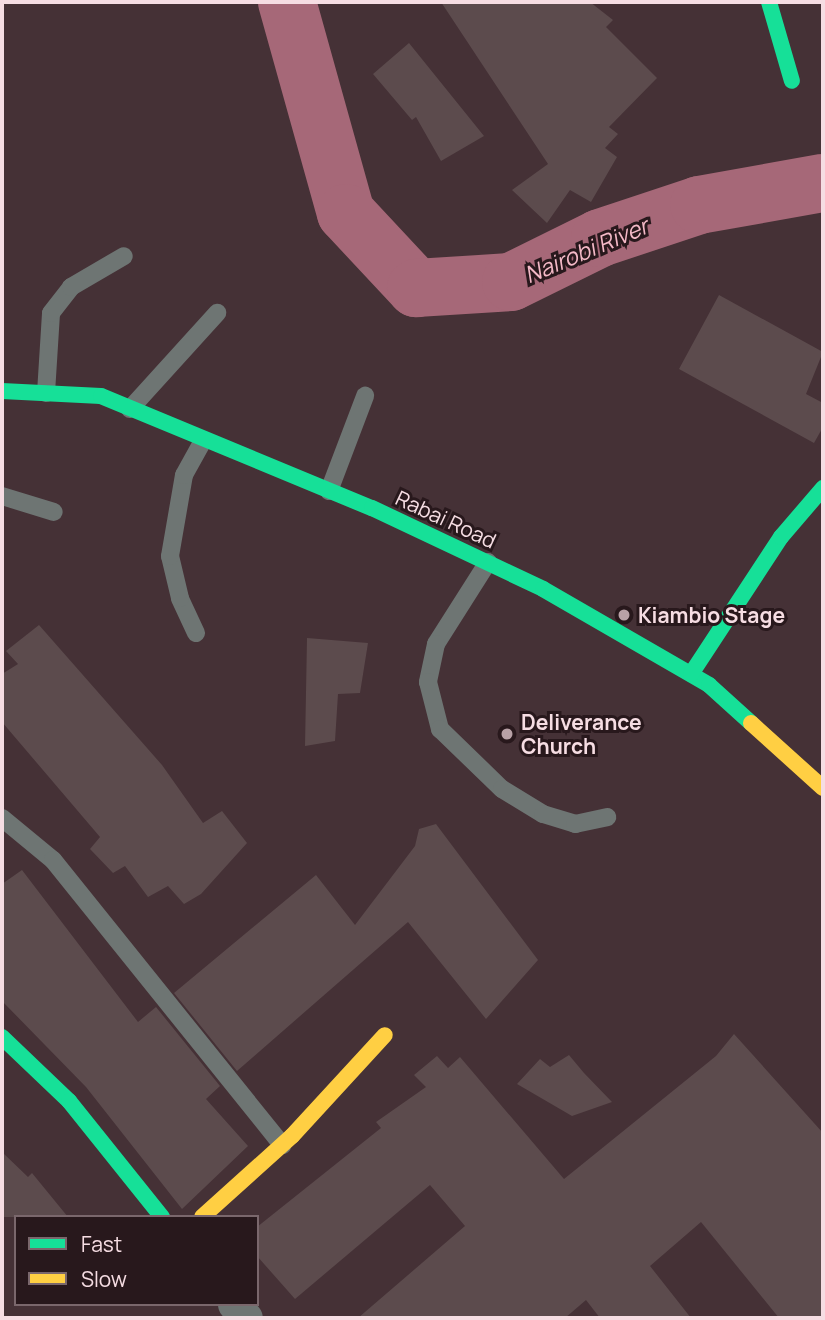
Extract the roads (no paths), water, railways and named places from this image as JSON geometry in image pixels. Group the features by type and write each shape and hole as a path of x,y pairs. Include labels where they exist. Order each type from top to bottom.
{"main road":[{"path":"769,2 792,81"},
{"name":"Rabai Road","path":"2,391 101,396 203,441 329,491 488,562 691,674 820,778"},
{"path":"691,674 781,537 823,488"},
{"path":"204,1215 282,1145 385,1035"},
{"path":"2,1037 69,1101 160,1215"}],"lane":[{"path":"46,393 51,313 71,287 124,256"},
{"path":"130,409 217,313"},
{"path":"329,491 365,396"},
{"path":"196,633 180,598 170,556 184,475 203,441"},
{"path":"2,496 54,512"},
{"path":"488,562 436,644 428,682 440,729 502,789 543,814 575,824 607,817"},
{"path":"2,818 52,860 282,1145"}],"waterway":[{"name":"Nairobi River","path":"287,2 346,213 416,288 511,282 600,238 699,205 823,183"}],"place":[{"name":"Kiambio Stage","path":"624,615"},
{"name":"Deliverance Church","path":"507,734"}]}
